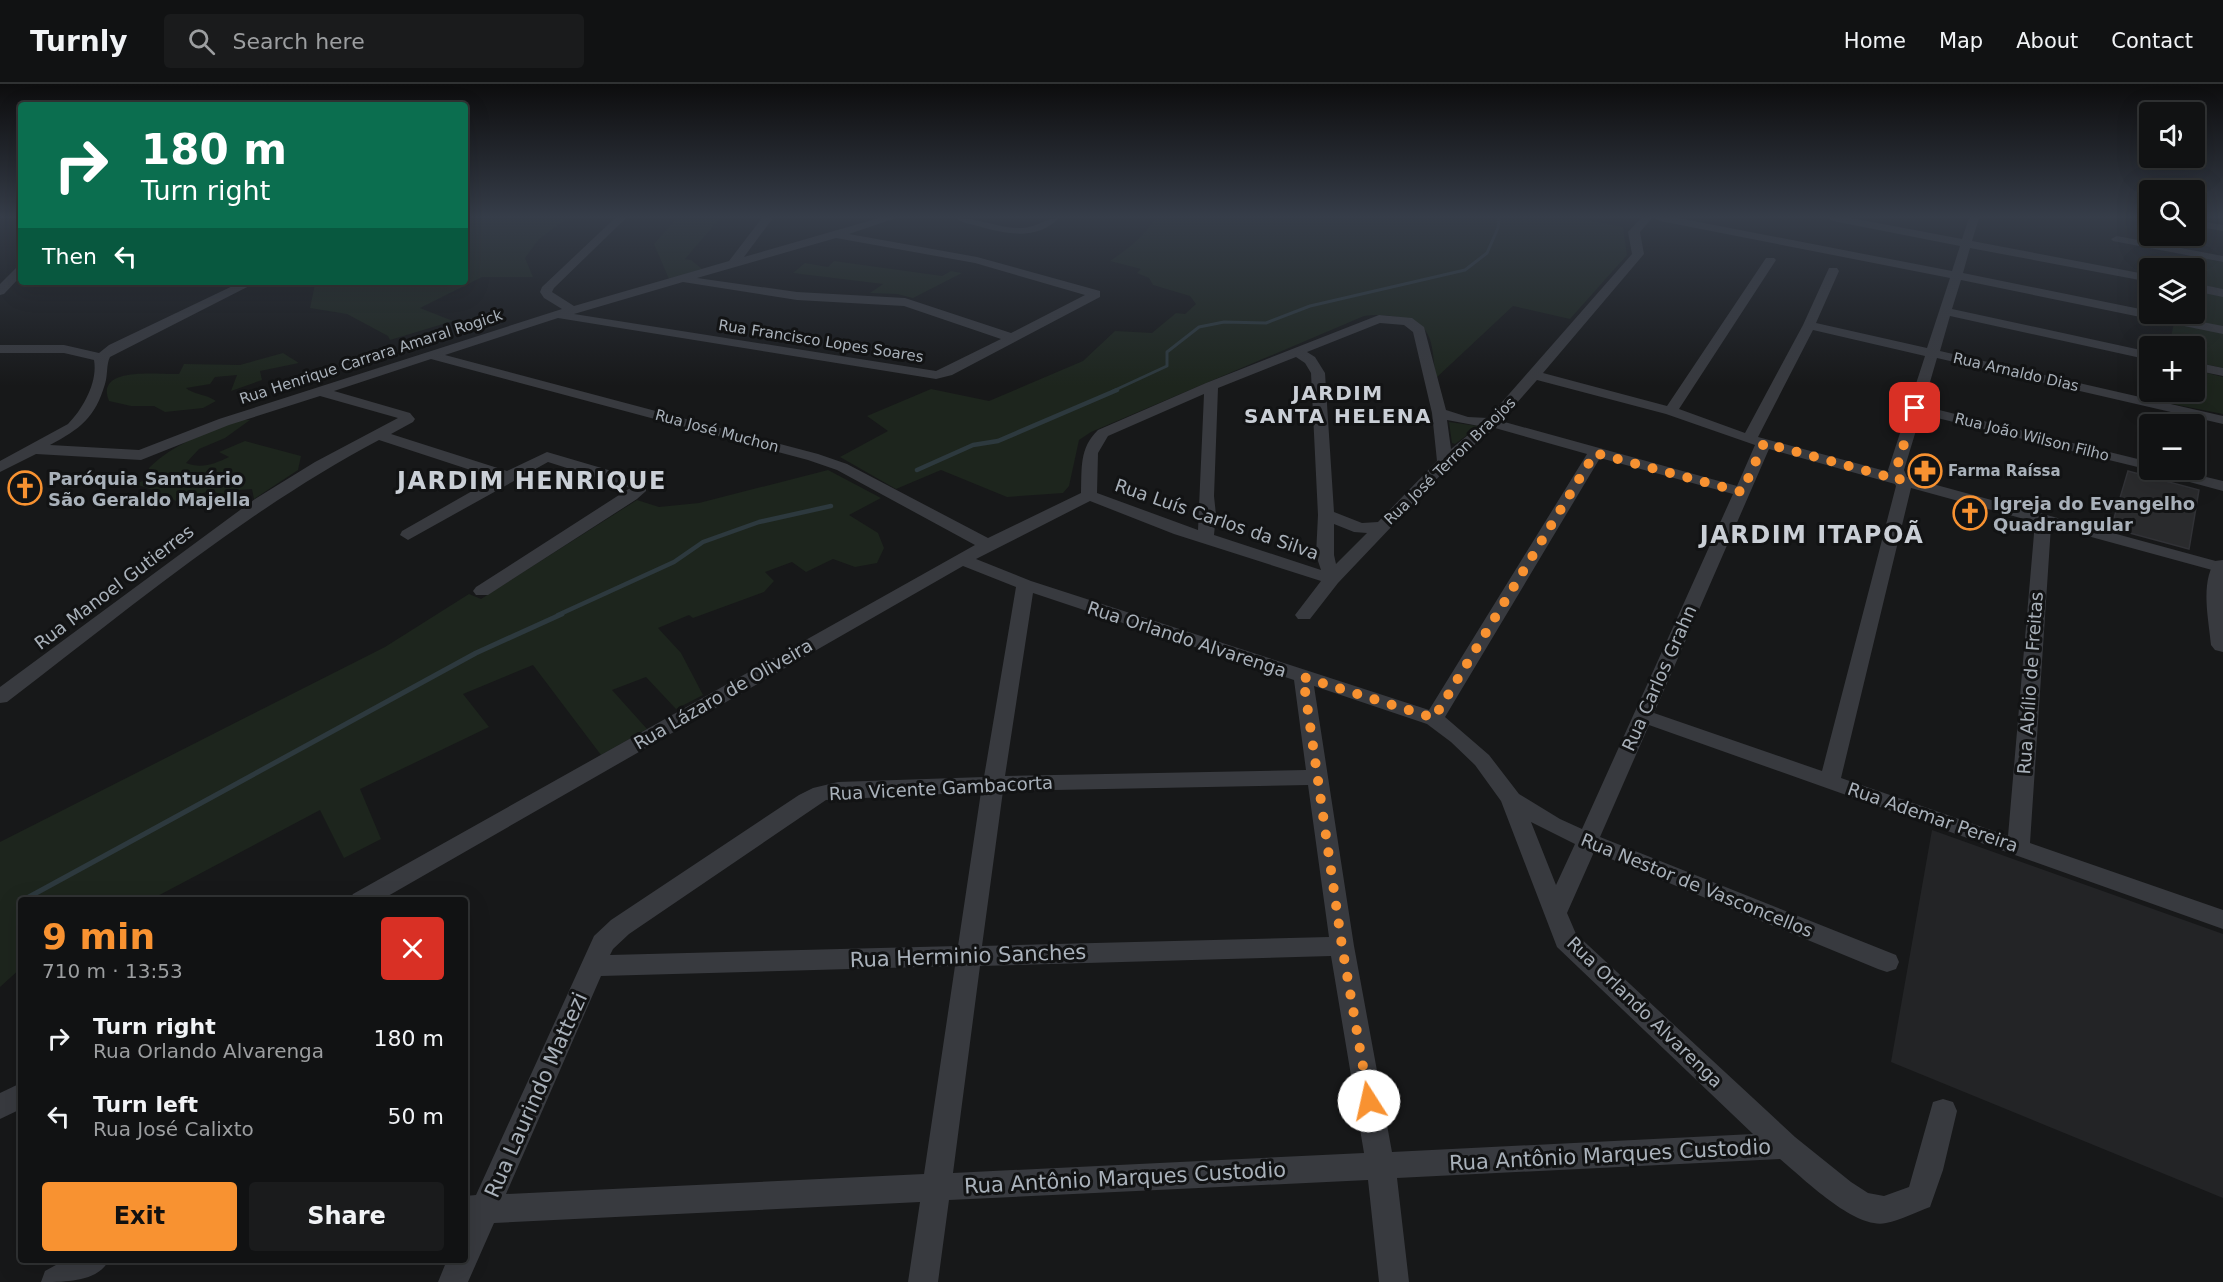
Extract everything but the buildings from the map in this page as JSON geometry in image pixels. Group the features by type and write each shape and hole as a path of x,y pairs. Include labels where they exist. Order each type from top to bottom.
{"street":[{"path":"0,291 16,274"},
{"path":"562,274 546,292 572,310"},
{"name":"Rua Henrique Carrara Amaral Rogick","path":"33,449 141,455 224,422 572,310 696,274"},
{"name":"Rua Francisco Lopes Soares","path":"558,315 929,375 947,372 1096,294 1026,274"},
{"name":"Rua José Terron Braojos","path":"1304,615 1332,579 1445,462 1492,423 1621,274"},
{"path":"1671,411 1761,274"},
{"name":"Rua Carlos Grahn","path":"1555,914 1742,492 1757,441 1832,274"},
{"path":"1949,274 2223,330"},
{"path":"1830,781 1904,486 1896,470 1955,275"},
{"path":"680,279 797,296 905,302 1012,339"},
{"path":"0,349 58,349 96,356 239,285"},
{"path":"2205,289 2223,293"},
{"path":"1945,311 2139,354"},
{"path":"1089,495 1090,448 1094,441 1103,434 1211,386 1379,319 1397,319 1413,324 1419,330 1439,414 1445,462"},
{"name":"Rua Arnaldo Dias","path":"1809,325 2223,420"},
{"path":"1297,352 1310,360 1318,373 1326,515 1325,555 1332,579"},
{"name":"Rua José Muchon","path":"431,355 813,457 842,467 988,545"},
{"path":"0,466 73,427 83,419 103,367 96,356"},
{"path":"2205,368 2223,372"},
{"path":"1535,375 1671,411 1757,441 2167,553 2223,571 2218,591 2223,645"},
{"path":"1205,538 1208,515 1206,496 1211,386"},
{"name":"Rua Manoel Gutierres","path":"0,697 261,502 320,465 408,419 320,391"},
{"path":"1166,406 1187,406 1210,414"},
{"name":"Rua João Wilson Filho","path":"1915,408 2139,464"},
{"path":"1439,414 1467,421 1492,423 1742,492"},
{"path":"379,435 508,477"},
{"path":"1434,718 1595,453"},
{"path":"408,535 547,457 633,482 638,487 632,496 482,591"},
{"path":"2200,480 2223,486"},
{"name":"Rua Lázaro de Oliveira","path":"366,897 962,559 1089,495"},
{"name":"Rua Luís Carlos da Silva","path":"1089,495 1179,530 1332,579"},
{"path":"1179,530 1199,512 1206,496"},
{"path":"1326,515 1360,528 1383,527"},
{"name":"Rua Abílio de Freitas","path":"2018,847 2043,519"},
{"path":"1299,567 1318,561 1325,555"},
{"name":"Rua Orlando Alvarenga","path":"962,559 1025,585 1434,718 1482,760 1511,799 1566,940 1785,1146 1841,1192 1863,1206 1884,1210 1920,1197 1943,1111"},
{"path":"923,1282 993,784 1025,585"},
{"path":"1303,677 1342,946 1381,1167 1394,1282"},
{"name":"Rua Ademar Pereira","path":"1643,716 2223,920"},
{"name":"Rua Vicente Gambacorta","path":"609,937 620,927 787,813 821,793 838,790 993,784 1317,777"},
{"name":"Rua Nestor de Vasconcellos","path":"1511,799 1552,825 1887,962"},
{"name":"Rua Laurindo Mattezi","path":"468,1240 475,1209 609,937"},
{"name":"Rua Herminio Sanches","path":"593,966 1342,946"},
{"path":"0,1107 18,1097"},
{"name":"Rua Antônio Marques Custodio","path":"475,1209 1785,1146"},
{"path":"56,1282 89,1263"},
{"path":"453,1282 461,1263"}],"shaded area":[{"path":"468,274 532,274 533,277 482,277 468,284"},
{"path":"667,274 686,274 669,279"},
{"path":"800,274 927,274 942,276 960,274 913,298 897,294 870,293 883,284"},
{"path":"1139,274 1610,274 1570,319 1513,306 1436,378 1432,346 1425,330 1410,320 1394,316 1364,316 1091,432 1079,440 1069,486 1063,493 1007,497 941,470 896,489 840,457 888,431 867,416 931,389 989,401 1083,361 1115,331 1152,333 1176,313 1185,314 1196,304 1190,296 1153,285 1149,278"},
{"path":"2205,274 2223,274 2223,289 2205,286"},
{"path":"315,285 466,285 420,308 453,321 390,340 388,336 347,314 310,308"},
{"path":"2205,292 2223,296 2223,327 2205,323"},
{"path":"2174,324 2223,333 2223,368 2205,364 2205,336 2171,336"},
{"path":"283,353 299,363 260,371 262,380 231,391 237,375 215,377 210,384 186,388 216,401 203,408 165,412 154,406 131,406 109,401 107,390 111,382 120,377 145,373 179,374 184,364 240,365"},
{"path":"2205,372 2223,377 2223,414 2168,403 2205,402"},
{"path":"238,420 250,420 225,438 199,449 186,463 203,466 218,462 229,457 219,452 245,441 301,456 298,470 254,499 252,489 238,490 224,497 210,489 184,505 156,491 135,484 150,478 149,468 169,452 214,429"},
{"path":"1449,422 1478,427 1455,444 1452,443"},
{"path":"828,470 881,498 849,515 878,533 884,548 877,563 855,567 833,559 806,572 792,562 765,572 774,581 764,592 693,618 689,615 658,628 681,653 703,695 676,709 646,677 612,690 647,729 601,755 533,665 463,694 489,727 360,789 381,839 344,858 320,810 156,897 18,897 18,971 0,987 0,842 385,647 469,594 481,599 637,500 659,507 699,503"},
{"path":"1932,830 2223,934 2223,1198 1891,1062"}],"waterway":[{"path":"1113,391 1167,366 1167,352 1199,327 1224,322 1266,323 1310,306 1448,274"},
{"path":"917,470 973,445 998,441 1117,390"},
{"path":"558,615 674,562 703,542 759,522 831,506"},
{"path":"29,897 476,653 562,614"}],"place":[{"name":"Farma Raíssa","path":"1925,471"},
{"name":"Paróquia Santuário São Geraldo Majella","path":"25,488"},
{"name":"Igreja do Evangelho Quadrangular","path":"1970,513"}],"district":[{"name":"JARDIM SANTA HELENA","path":"1338,404"},
{"name":"JARDIM HENRIQUE","path":"532,481"},
{"name":"JARDIM ITAPOÃ","path":"1812,535"}],"route":[{"path":"1369,1101 1342,946 1303,677 1434,718 1595,453 1742,492 1764,443 1900,480 1896,470 1915,408"}]}
